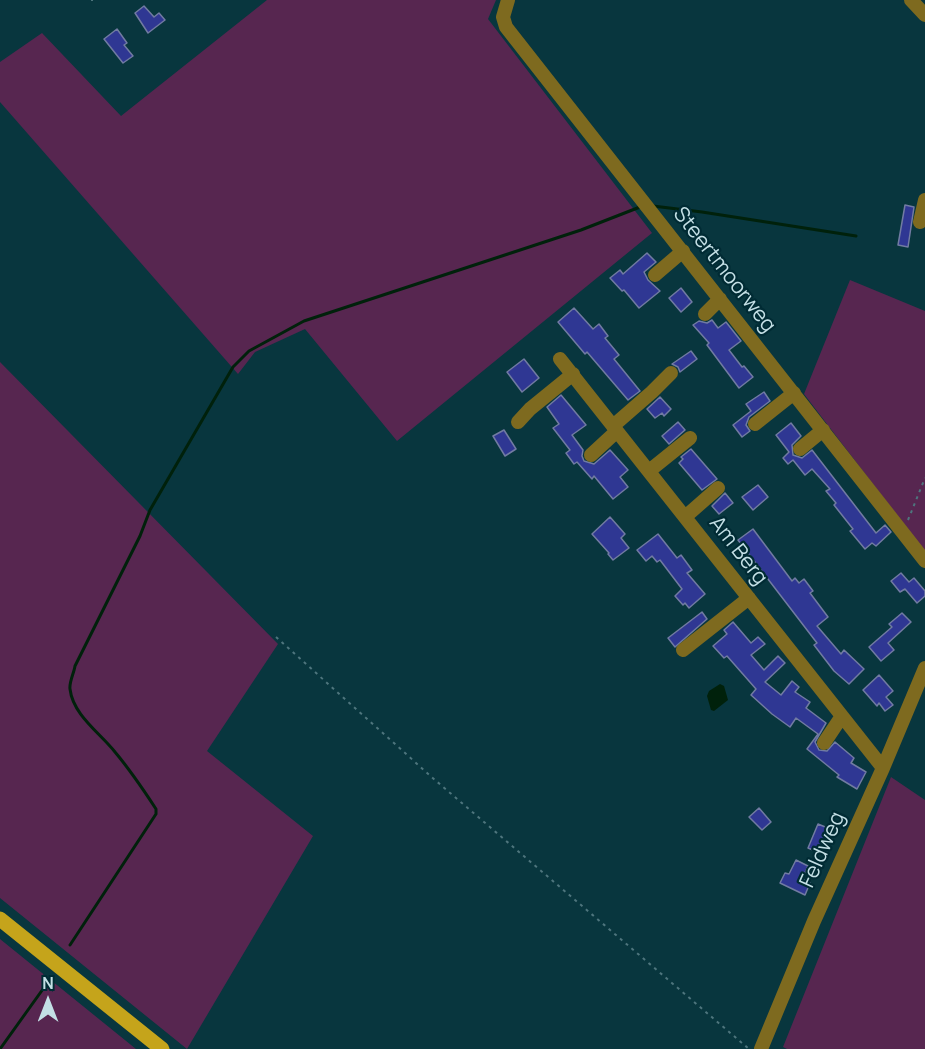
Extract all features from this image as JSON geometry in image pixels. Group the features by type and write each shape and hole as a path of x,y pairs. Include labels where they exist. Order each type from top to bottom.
{"main road":[{"path":"0,919 162,1049"}],"street":[{"name":"Steertmoorweg","path":"508,0 503,17 506,27 925,561"},
{"path":"911,0 925,15"},
{"path":"920,222 925,200"},
{"path":"655,275 683,251"},
{"path":"705,314 720,299"},
{"name":"Am Berg","path":"560,359 883,768"},
{"path":"613,426 671,373"},
{"path":"518,422 530,409 573,374"},
{"path":"755,424 794,393"},
{"path":"591,455 640,396"},
{"path":"800,449 823,430"},
{"path":"649,471 690,438"},
{"path":"685,517 718,488"},
{"path":"683,650 749,598"},
{"name":"Feldweg","path":"761,1049 814,921 925,668"},
{"path":"824,743 842,716"}],"path":[{"path":"903,531 925,478"},
{"path":"276,637 435,780 749,1049"}],"shaded area":[{"path":"267,0 496,0 488,19 652,233 397,441 305,329 255,352 238,374 0,102 0,62 42,33 121,116"},
{"path":"850,280 925,311 925,552 804,394"},
{"path":"0,362 278,644 207,751 313,836 187,1049 0,898"},
{"path":"720,684 724,686 728,700 714,711 711,710 707,696 709,691"},
{"path":"891,777 925,800 925,1049 787,1049 783,1047"},
{"path":"0,939 136,1049 0,1049"}],"building":[{"path":"144,6 154,17 159,13 165,20 148,33 135,13"},
{"path":"117,29 127,43 124,45 133,56 123,63 104,39"},
{"path":"905,205 914,207 908,247 898,245"},
{"path":"647,253 656,262 644,272 648,280 660,291 639,308 610,278 620,270 623,274"},
{"path":"681,288 692,302 681,312 669,298"},
{"path":"574,308 593,329 599,324 608,336 605,338 619,355 614,359 640,391 628,400 558,322"},
{"path":"712,320 718,328 726,322 741,341 729,350 753,377 739,388 707,345 709,343 693,325 699,321 707,323"},
{"path":"691,351 697,359 680,372 678,367 672,364"},
{"path":"524,359 539,378 522,392 507,372"},
{"path":"764,392 770,401 749,417 746,425 750,431 742,437 733,425 751,411 746,404"},
{"path":"561,395 586,425 572,435 583,450 584,461 594,464 610,450 628,470 620,477 628,487 613,499 594,476 592,479 577,462 574,464 566,453 570,450 553,428 559,424 547,407"},
{"path":"660,397 671,409 664,416 662,413 655,418 647,409"},
{"path":"678,422 685,430 669,444 662,436"},
{"path":"791,423 801,436 792,445 793,455 802,458 812,450 876,533 885,525 891,532 876,546 872,543 865,549 850,531 853,529 826,491 830,489 812,469 805,475 793,460 788,464 783,458 789,452 776,435"},
{"path":"504,430 516,449 505,456 493,436"},
{"path":"691,449 717,479 702,490 679,463 683,459 681,457"},
{"path":"758,485 768,497 753,510 742,497"},
{"path":"725,493 733,503 719,514 712,506"},
{"path":"610,517 625,534 621,538 629,548 613,560 592,534"},
{"path":"753,529 792,581 795,578 799,583 804,579 813,591 810,593 828,617 817,626 841,654 844,650 864,669 849,684 834,671 814,645 817,643 738,540"},
{"path":"658,534 677,558 681,555 692,570 687,573 705,594 689,608 675,596 682,589 660,560 657,562 652,556 646,561 637,550"},
{"path":"901,573 909,582 914,578 925,591 925,596 917,603 905,589 900,592 891,581"},
{"path":"702,612 707,619 675,647 668,638"},
{"path":"902,613 911,622 888,643 894,650 881,661 869,647 892,627 889,624"},
{"path":"733,622 751,643 758,637 765,644 751,655 764,670 778,656 785,663 765,682 781,695 792,681 799,687 795,692 810,702 806,708 826,723 815,742 819,750 827,751 835,742 854,758 851,763 866,772 857,789 837,777 839,775 807,749 818,734 796,718 790,727 772,714 751,695 756,689 727,656 724,658 713,646 727,634 724,630"},
{"path":"879,675 893,691 886,697 893,705 885,711 879,703 877,706 863,690"},
{"path":"759,808 771,822 762,830 749,817"},
{"path":"818,824 835,831 825,855 808,848"},
{"path":"796,860 808,866 802,879 810,883 805,895 780,883 785,873 789,874"}],"waterway":[{"path":"653,206 856,236"},
{"path":"70,945 156,814 156,809 131,773 76,707 70,689 71,680 75,666 140,536 150,510 233,367 249,351 304,321 581,230 640,207"},
{"path":"0,1049 48,982"}]}
